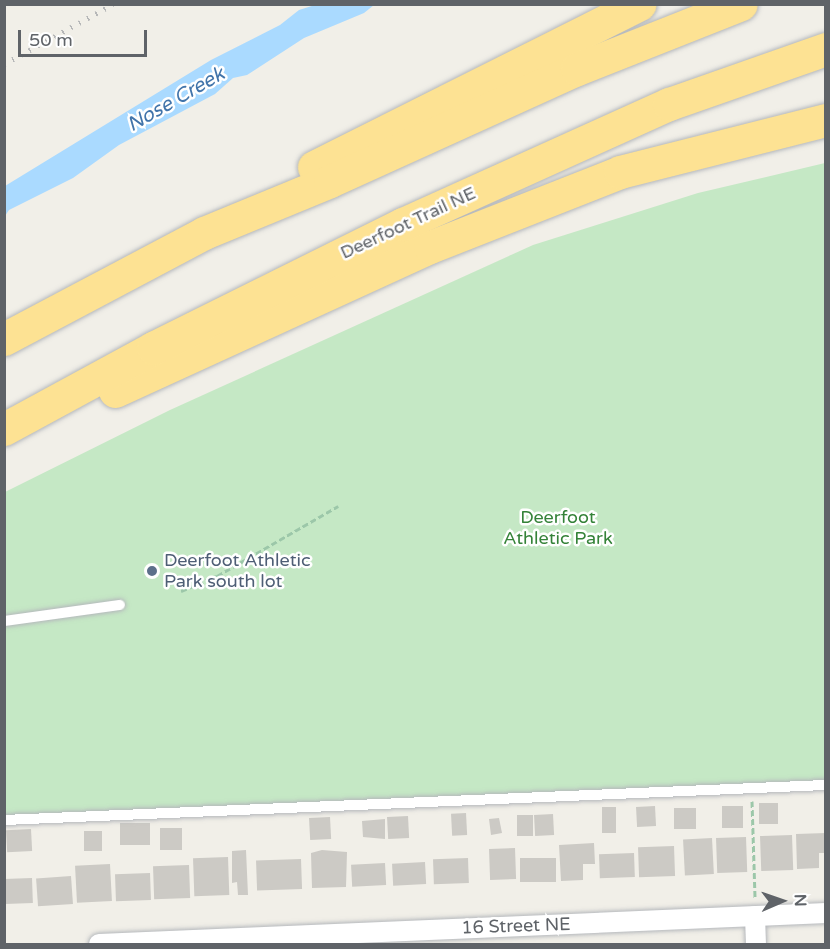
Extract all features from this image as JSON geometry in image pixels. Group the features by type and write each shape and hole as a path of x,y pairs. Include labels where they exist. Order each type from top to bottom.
{"highway":[{"path":"4,339 204,233 330,157 640,4"},
{"path":"204,233 330,181 577,69 741,4"},
{"name":"Deerfoot Trail NE","path":"4,429 153,348 403,224 669,104 825,49"},
{"path":"4,434 43,424 430,247 620,172 825,120"}],"street":[{"name":"16 Street NE","path":"99,945 507,935 755,916 825,913"},
{"path":"755,916 756,945"}],"lane":[{"path":"4,621 120,605"},
{"path":"4,820 825,785"}],"path":[{"path":"181,591 217,576 338,506"},
{"path":"752,789 755,916"}],"green space":[{"name":"Deerfoot Athletic Park","path":"825,163 825,785 5,820 5,492 170,410 533,245 698,193"}],"water":[{"name":"Nose Creek","path":"315,5 374,5 364,13 304,38 247,75 233,78 215,94 119,145 73,178 9,210 5,216 5,186 211,60 280,25 299,10"}],"building":[{"path":"759,803 778,803 778,824 759,824"},
{"path":"655,806 656,826 637,827 636,807"},
{"path":"722,806 743,806 743,828 722,828"},
{"path":"602,807 616,807 616,833 602,833"},
{"path":"674,808 696,808 696,829 674,829"},
{"path":"466,813 467,835 452,836 451,814"},
{"path":"553,814 554,835 535,836 534,815"},
{"path":"517,815 533,815 533,836 517,836"},
{"path":"408,816 409,838 388,839 387,817"},
{"path":"330,817 331,839 310,840 309,818"},
{"path":"499,818 502,833 491,835 489,819"},
{"path":"385,819 385,839 363,837 362,821"},
{"path":"120,823 150,823 150,845 120,845"},
{"path":"160,828 182,828 182,850 160,850"},
{"path":"31,829 32,851 7,852 6,830"},
{"path":"84,831 102,831 102,851 84,851"},
{"path":"826,833 826,853 819,853 819,868 797,869 796,834"},
{"path":"792,835 793,870 761,871 760,836"},
{"path":"746,837 747,872 717,873 716,838"},
{"path":"712,838 714,874 685,875 683,840"},
{"path":"594,843 595,864 583,864 583,880 561,881 559,845"},
{"path":"674,846 675,876 639,877 638,847"},
{"path":"515,848 516,879 490,880 489,849"},
{"path":"246,850 248,895 238,895 237,882 232,883 232,851"},
{"path":"322,850 347,852 346,887 312,888 311,853"},
{"path":"634,853 635,877 600,878 599,854"},
{"path":"228,857 229,895 194,896 193,858"},
{"path":"468,858 469,883 434,884 433,859"},
{"path":"520,858 556,858 556,882 520,882"},
{"path":"301,859 302,889 257,891 256,861"},
{"path":"425,862 426,884 393,886 392,864"},
{"path":"385,863 386,885 352,887 351,865"},
{"path":"110,864 112,901 77,903 75,866"},
{"path":"189,865 190,898 154,899 153,866"},
{"path":"150,873 151,900 116,901 115,874"},
{"path":"71,876 73,904 38,906 36,878"},
{"path":"32,878 33,903 5,904 4,879"}],"railway":[{"path":"4,64 113,4"}],"place":[{"name":"Deerfoot Athletic Park south lot","path":"152,571"}]}
